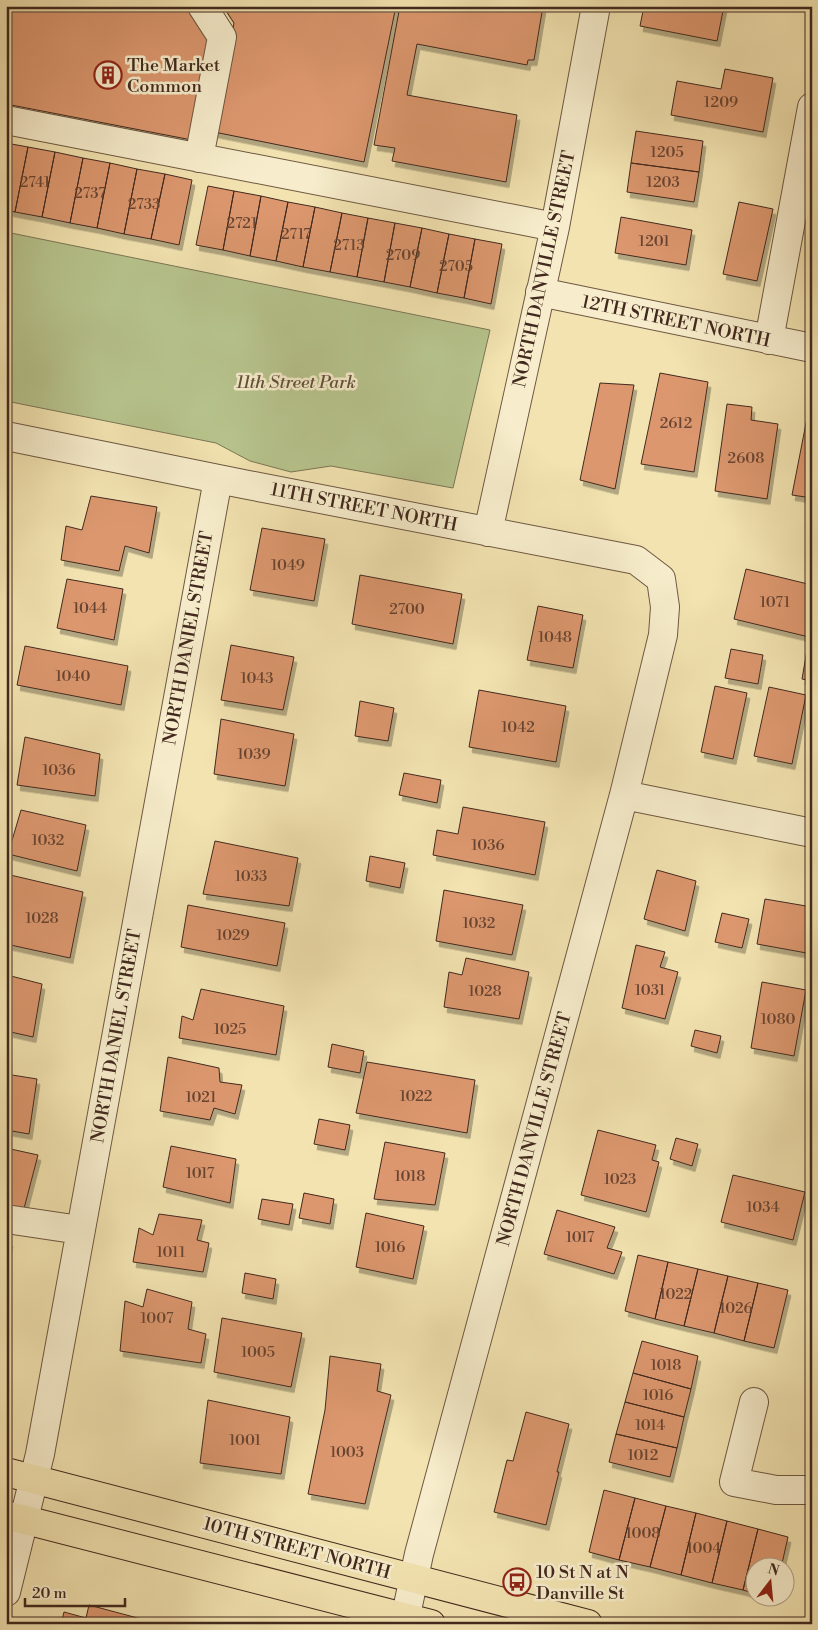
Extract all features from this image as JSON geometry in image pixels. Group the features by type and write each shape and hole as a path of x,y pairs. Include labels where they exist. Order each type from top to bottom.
{"main road":[{"name":"10TH STREET NORTH","path":"6,1472 588,1624"},
{"path":"16,1518 405,1620 431,1624"}],"street":[{"path":"199,158 222,37 202,6"},
{"name":"NORTH DANVILLE STREET","path":"488,532 555,227 596,6"},
{"path":"769,340 812,107"},
{"path":"6,120 555,227"},
{"name":"12TH STREET NORTH","path":"540,292 812,348"},
{"name":"11TH STREET NORTH","path":"6,436 636,560 661,579 666,607 663,635"},
{"name":"NORTH DANIEL STREET","path":"6,1592 16,1518 35,1479 218,479"},
{"name":"NORTH DANVILLE STREET","path":"405,1620 419,1554 624,795 663,635"},
{"path":"624,795 812,833"},
{"path":"6,1219 80,1230"},
{"path":"754,1402 734,1482 776,1490 812,1490"}],"green space":[{"name":"11th Street Park","path":"6,232 490,330 453,488 331,466 291,472 250,461 216,443 6,401"}],"building":[{"name":"The Market Common","path":"6,6 189,6 216,45 197,141 6,104"},
{"path":"223,6 396,6 364,162 214,132 234,23"},
{"path":"400,6 543,6 534,60 528,60 527,65 417,44 407,95 517,115 506,182 392,161 395,148 374,145"},
{"path":"644,6 724,6 717,41 640,26"},
{"path":"725,69 773,78 763,132 671,115 677,81 721,89"},
{"path":"636,131 703,141 699,172 631,163"},
{"path":"6,143 28,147 15,212 6,210"},
{"path":"28,147 55,152 42,217 15,212"},
{"path":"55,152 83,158 70,223 42,217"},
{"path":"83,158 110,163 97,228 70,223"},
{"path":"110,163 137,169 124,234 97,228"},
{"path":"631,163 699,172 694,202 627,192"},
{"path":"137,169 165,174 151,239 124,234"},
{"path":"165,174 192,180 179,245 151,239"},
{"path":"208,186 234,191 223,250 196,245"},
{"path":"234,191 261,196 250,256 223,250"},
{"path":"261,196 288,202 276,261 250,256"},
{"path":"288,202 315,207 303,267 276,261"},
{"path":"739,202 773,209 757,281 723,274"},
{"path":"315,207 342,213 330,272 303,267"},
{"path":"342,213 368,218 357,277 330,272"},
{"path":"621,217 692,230 686,265 615,253"},
{"path":"368,218 395,223 384,282 357,277"},
{"path":"395,223 422,228 410,287 384,282"},
{"path":"422,228 449,234 437,293 410,287"},
{"path":"449,234 475,239 464,298 437,293"},
{"path":"475,239 502,244 491,304 464,298"},
{"path":"660,373 708,382 694,472 641,464"},
{"path":"600,383 634,385 615,489 580,480"},
{"path":"727,404 752,407 751,420 778,424 767,499 715,491"},
{"path":"807,418 812,419 812,498 792,495"},
{"path":"91,496 157,507 149,553 125,546 119,571 61,560 66,526 82,530"},
{"path":"812,512 812,532 808,531"},
{"path":"262,528 325,539 314,601 250,590"},
{"path":"746,569 812,585 812,626 809,637 734,619"},
{"path":"360,575 462,594 453,644 352,624"},
{"path":"67,579 123,589 114,640 57,628"},
{"path":"538,606 583,615 573,668 527,660"},
{"path":"231,645 294,657 283,710 221,700"},
{"path":"25,646 128,666 121,705 17,685"},
{"path":"731,649 763,655 758,684 725,678"},
{"path":"807,650 812,651 812,681 802,679"},
{"path":"715,686 747,693 733,759 701,752"},
{"path":"769,687 806,695 792,764 754,756"},
{"path":"479,690 566,706 556,762 469,747"},
{"path":"360,701 394,708 388,741 355,736"},
{"path":"221,719 294,734 285,786 214,774"},
{"path":"25,737 100,754 95,796 17,785"},
{"path":"404,773 441,780 437,803 399,795"},
{"path":"463,807 545,822 535,875 433,855 437,830 458,834"},
{"path":"21,810 86,825 77,871 8,854"},
{"path":"215,841 298,858 289,906 203,894"},
{"path":"370,856 405,863 400,888 366,881"},
{"path":"657,870 696,881 685,931 644,919"},
{"path":"6,874 83,892 70,958 6,944"},
{"path":"444,890 523,905 512,955 436,941"},
{"path":"765,899 812,907 812,954 757,944"},
{"path":"188,905 285,923 277,966 181,947"},
{"path":"722,913 749,919 742,948 715,942"},
{"path":"636,945 665,952 660,967 678,972 665,1019 622,1008"},
{"path":"466,958 529,972 519,1019 444,1007 449,972 462,975"},
{"path":"7,975 42,984 33,1037 6,1031"},
{"path":"762,982 806,990 794,1056 751,1048"},
{"path":"201,989 284,1006 276,1055 179,1038 182,1016 193,1020"},
{"path":"695,1030 721,1036 717,1053 691,1046"},
{"path":"332,1044 364,1051 360,1073 328,1067"},
{"path":"168,1057 219,1068 220,1082 242,1085 235,1114 214,1108 210,1120 160,1111"},
{"path":"367,1062 475,1080 467,1133 356,1113"},
{"path":"6,1074 37,1079 29,1134 6,1130"},
{"path":"319,1119 350,1125 345,1150 314,1144"},
{"path":"598,1130 656,1145 652,1160 659,1162 646,1212 581,1195"},
{"path":"676,1138 698,1144 692,1166 670,1159"},
{"path":"385,1142 445,1153 435,1205 374,1199"},
{"path":"171,1146 236,1159 230,1203 163,1187"},
{"path":"6,1148 38,1155 21,1220 6,1217"},
{"path":"733,1175 805,1192 793,1240 721,1222"},
{"path":"304,1193 334,1199 330,1224 299,1218"},
{"path":"262,1199 293,1204 289,1225 258,1219"},
{"path":"557,1210 615,1227 607,1248 622,1252 614,1274 544,1254"},
{"path":"366,1213 424,1226 413,1279 356,1267"},
{"path":"159,1214 202,1220 197,1240 209,1243 203,1272 133,1262 139,1228 153,1235"},
{"path":"6,1240 10,1241 6,1261"},
{"path":"638,1255 668,1262 655,1319 625,1311"},
{"path":"668,1262 698,1269 684,1326 655,1319"},
{"path":"698,1269 728,1276 714,1333 684,1326"},
{"path":"245,1273 276,1279 273,1299 242,1293"},
{"path":"728,1276 758,1283 744,1341 714,1333"},
{"path":"758,1283 788,1290 774,1348 744,1341"},
{"path":"147,1289 192,1302 188,1329 206,1334 201,1363 120,1351 125,1301 143,1307"},
{"path":"222,1318 302,1333 291,1387 214,1372"},
{"path":"642,1341 698,1356 691,1389 633,1373"},
{"path":"330,1356 381,1364 377,1391 391,1395 365,1504 308,1494 325,1410"},
{"path":"633,1373 691,1389 684,1417 625,1402"},
{"path":"208,1400 290,1417 281,1474 200,1463"},
{"path":"625,1402 684,1417 677,1448 616,1434"},
{"path":"526,1412 569,1424 546,1525 494,1512 507,1460 513,1461"},
{"path":"616,1434 677,1448 670,1477 609,1462"},
{"path":"604,1490 635,1498 619,1560 589,1552"},
{"path":"635,1498 666,1506 650,1567 619,1560"},
{"path":"666,1506 696,1513 681,1575 650,1567"},
{"path":"696,1513 727,1521 712,1583 681,1575"},
{"path":"727,1521 758,1529 751,1558 746,1558 746,1578 743,1590 712,1583"},
{"path":"758,1529 788,1537 783,1558 751,1558"},
{"path":"746,1578 746,1591 743,1590"},
{"path":"89,1605 160,1624 61,1624 64,1612 86,1618"}],"place":[{"name":"The Market Common","path":"108,75"},
{"name":"10 St N at N Danville St","path":"517,1582"}]}
